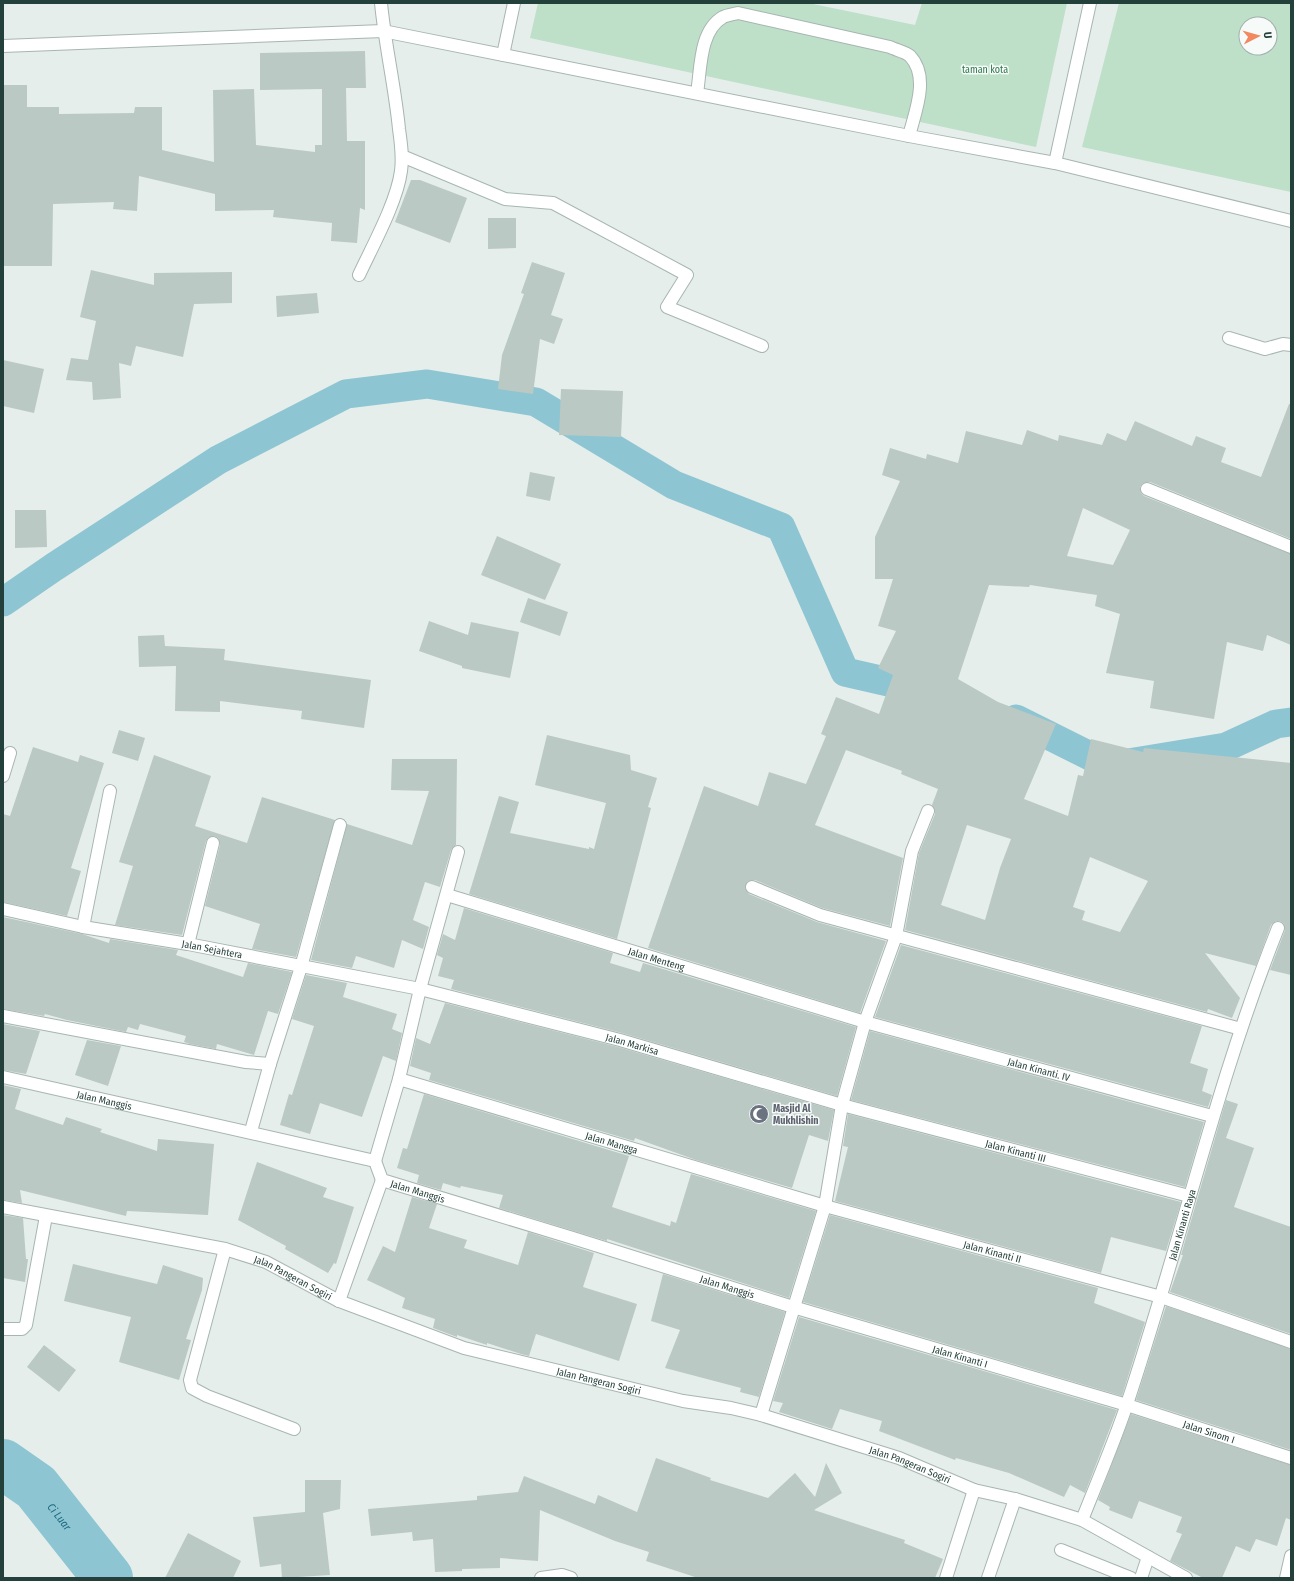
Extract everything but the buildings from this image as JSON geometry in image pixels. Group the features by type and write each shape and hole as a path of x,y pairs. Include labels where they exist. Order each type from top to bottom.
{"street":[{"path":"359,275 390,208 401,173 402,156 396,93 383,31 381,3"},
{"path":"503,55 514,3"},
{"path":"1054,163 1090,3"},
{"path":"697,93 704,47 711,27 724,17 738,13 890,47 910,56 920,72 920,86 909,136"},
{"path":"3,46 383,31 909,136 1054,163 1291,221"},
{"path":"402,156 505,199 553,203 687,275 667,307 762,346"},
{"path":"1230,338 1265,349 1283,344 1291,345"},
{"path":"1147,489 1291,547"},
{"path":"3,776 10,753"},
{"path":"83,927 110,791"},
{"path":"761,1415 825,1206 842,1105 865,1022 896,936 912,851 928,811"},
{"path":"251,1132 270,1064 302,967 340,825"},
{"path":"188,944 213,843"},
{"path":"375,1161 399,1079 420,989 458,852"},
{"path":"752,887 820,915 1241,1029"},
{"name":"Jalan Menteng","path":"447,895 865,1022"},
{"name":"Jalan Sejahtera","path":"3,909 83,927 188,944 420,989"},
{"name":"Jalan Kinanti Raya","path":"1082,1520 1127,1405 1161,1297 1212,1116 1259,974 1278,928"},
{"name":"Jalan Markisa","path":"420,989 620,1040 842,1105"},
{"path":"3,1016 246,1062 270,1064"},
{"name":"Jalan Kinanti. IV","path":"865,1022 1212,1116"},
{"name":"Jalan Manggis","path":"3,1077 375,1161 382,1180 576,1238 793,1307"},
{"name":"Jalan Mangga","path":"399,1079 825,1206"},
{"name":"Jalan Kinanti III","path":"842,1105 1189,1196"},
{"path":"339,1301 382,1180"},
{"name":"Jalan Kinanti II","path":"825,1206 1161,1297 1291,1342"},
{"name":"Jalan Pangeran Sogiri","path":"3,1207 225,1248 266,1262 339,1301 464,1348 683,1401 731,1408 761,1415 899,1458 974,1490 1015,1499 1082,1520 1186,1578"},
{"path":"3,1329 22,1329 26,1325 46,1216"},
{"path":"225,1248 190,1384 192,1388 207,1396 294,1429"},
{"name":"Jalan Kinanti I","path":"793,1307 1127,1405"},
{"name":"Jalan Sinom I","path":"1127,1405 1291,1458"},
{"path":"946,1578 974,1490"},
{"path":"988,1578 1015,1499"},
{"path":"1061,1550 1131,1578"},
{"path":"1286,1578 1291,1556"},
{"path":"1141,1578 1148,1557"},
{"path":"541,1578 562,1575 572,1578"}],"green space":[{"name":"taman kota","path":"538,3 808,3 915,25 922,3 1067,3 1036,147 530,38"},
{"path":"1119,3 1291,3 1291,192 1082,147"}],"waterway":[{"path":"3,602 218,460 346,394 427,384 536,402 674,485 781,527 845,672 928,691"},
{"path":"1016,719 1110,766 1226,747 1276,724 1291,722"},
{"name":"Ci Luar","path":"3,1464 36,1487 108,1578"}],"place":[{"name":"Masjid Al Mukhlishin","path":"759,1114"}]}
